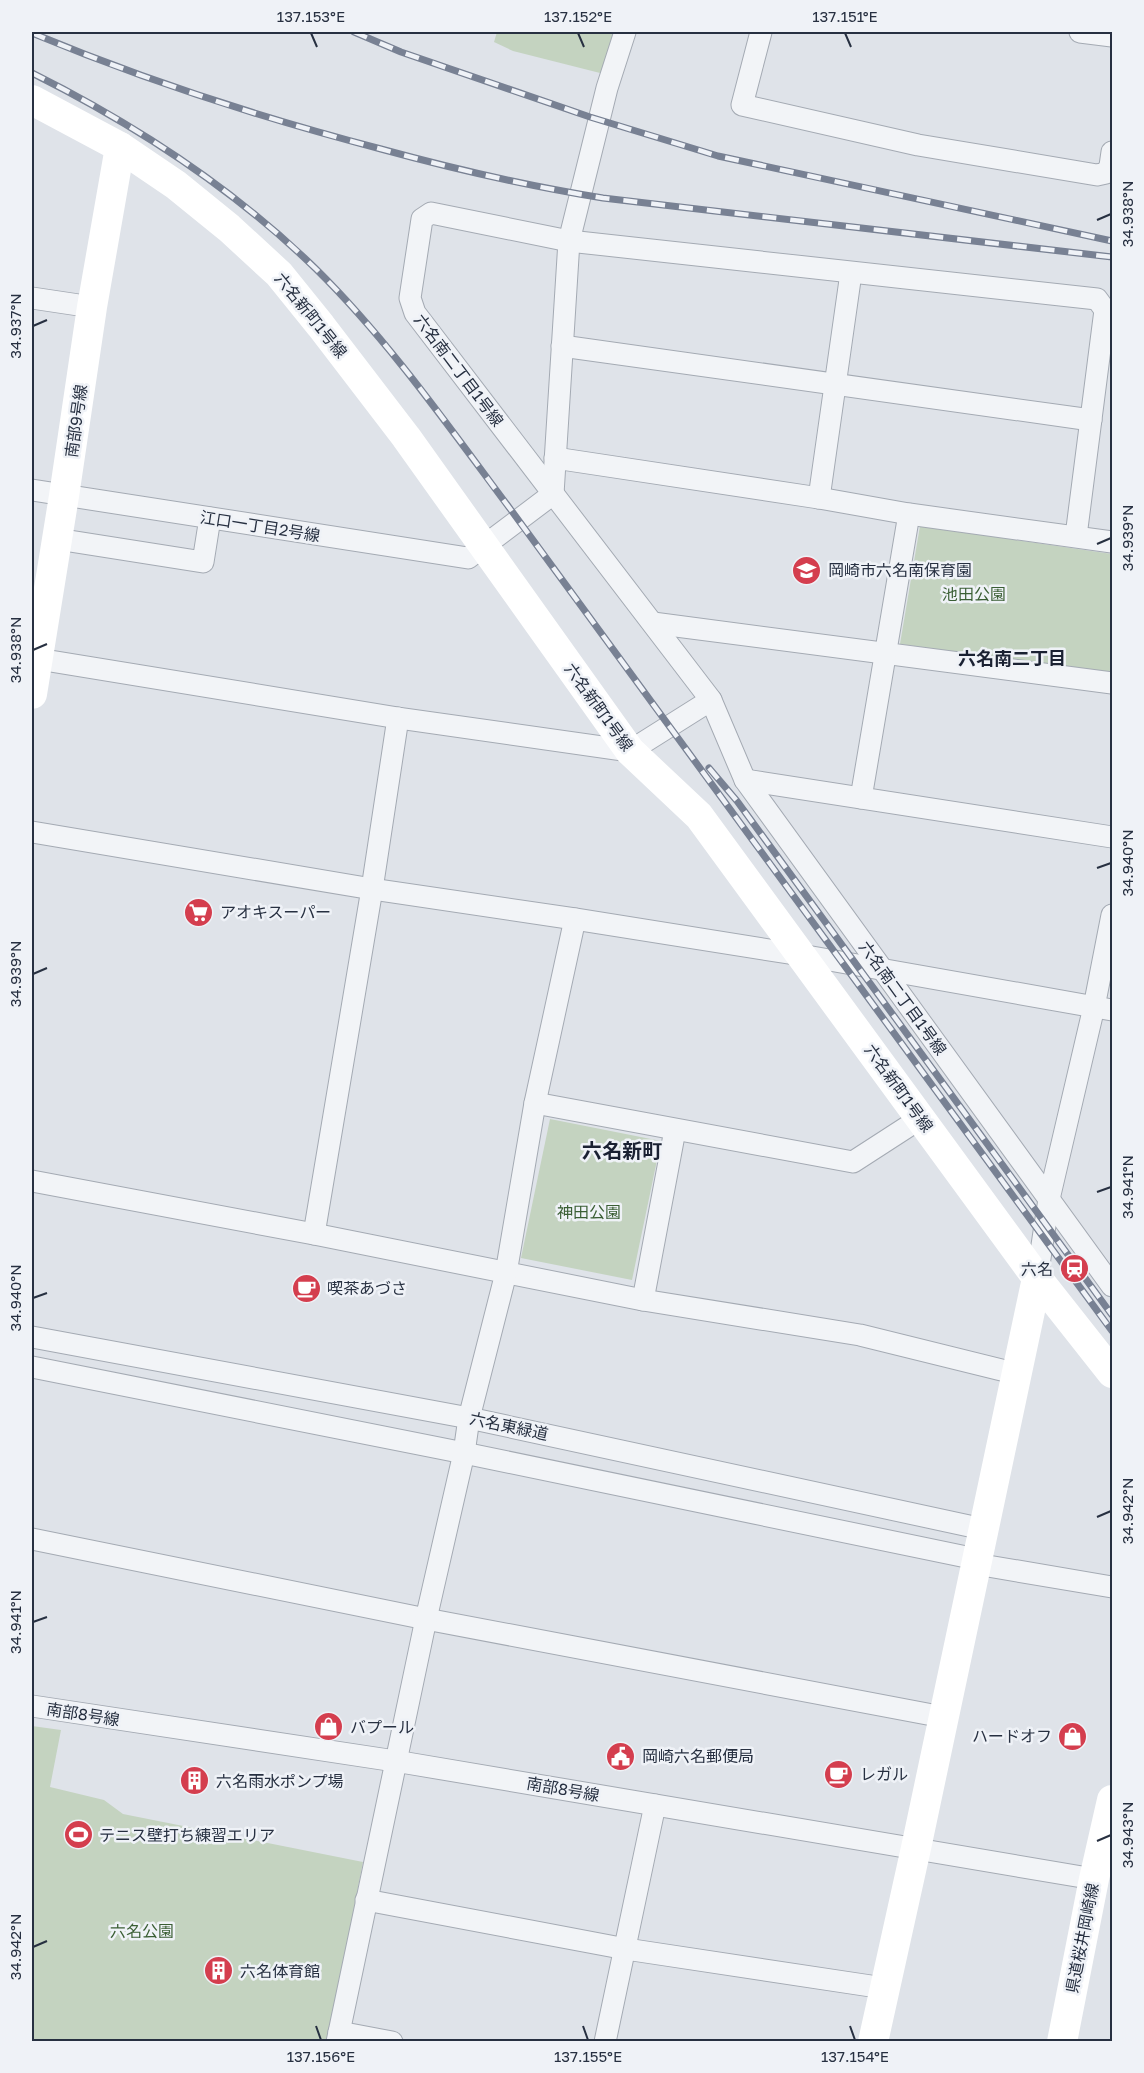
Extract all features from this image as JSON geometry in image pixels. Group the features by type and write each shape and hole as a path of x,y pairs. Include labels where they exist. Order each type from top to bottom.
{"street":[{"path":"553,494 569,241 608,88 625,32"},
{"path":"761,32 742,105 918,145 1097,175 1106,173 1113,152"},
{"path":"1080,32 1113,36"},
{"name":"六名新町1号線","path":"32,100 120,147 176,185 230,228 279,274 406,437 630,752 699,816 1037,1278 1113,1373"},
{"name":"南部9号線","path":"32,694 34,659 57,538 92,307 120,147"},
{"name":"六名南二丁目1号線","path":"1077,537 1105,310 1097,299 569,241 431,213 422,219 410,298 415,313 711,700 745,780 1113,1286"},
{"path":"819,498 851,273"},
{"path":"32,298 92,307"},
{"path":"562,346 1091,420"},
{"path":"555,458 909,514 1113,542"},
{"name":"江口一丁目2号線","path":"32,490 468,558 553,494"},
{"path":"861,798 909,514"},
{"path":"57,538 203,562 210,518"},
{"path":"653,623 1113,683"},
{"path":"34,659 398,718 630,752 711,700"},
{"path":"314,1234 372,889 398,718"},
{"path":"745,780 1113,837"},
{"path":"32,832 372,889 801,955 1103,1009"},
{"path":"873,2042 1018,1374 1037,1278 1049,1199 1103,1009 1113,915"},
{"path":"392,2042 338,2037 395,1761 464,1453 469,1418 507,1273 535,1103 575,919"},
{"path":"535,1103 853,1162 921,1118"},
{"path":"643,1300 675,1130"},
{"path":"32,1181 314,1234 643,1300 860,1335 1018,1374"},
{"name":"六名東緑道","path":"32,1337 469,1418 983,1529"},
{"path":"32,1367 464,1453 976,1562 1113,1587"},
{"path":"32,1539 426,1619 943,1717"},
{"name":"南部8号線","path":"32,1706 395,1761 916,1848 1103,1882"},
{"name":"県道桜井岡崎線","path":"1062,2042 1103,1882 1113,1800"},
{"path":"605,2042 655,1805"},
{"path":"366,1900 626,1948 884,1988"}],"green space":[{"path":"497,32 617,32 604,74 513,51 494,42"},
{"name":"池田公園","path":"920,526 1112,554 1112,674 900,644"},
{"name":"神田公園","path":"550,1119 661,1141 632,1280 521,1258"},
{"name":"六名公園","path":"32,1726 61,1730 50,1787 104,1800 123,1814 363,1862 328,2041 32,2041"}],"railway":[{"path":"354,32 401,52 590,117 718,156 1112,241"},
{"path":"32,33 117,67 248,111 408,156 519,182 603,198 1112,257"},
{"path":"32,73 145,136 217,185 284,239 369,325 418,385 511,510 1112,1331"},
{"path":"709,768 737,801 1112,1315"}],"place":[{"name":"岡崎市六名南保育園","path":"807,570"},
{"name":"アオキスーパー","path":"199,912"},
{"name":"六名","path":"1074,1269"},
{"name":"喫茶あづさ","path":"306,1288"},
{"name":"バプール","path":"329,1727"},
{"name":"ハードオフ","path":"1073,1736"},
{"name":"岡崎六名郵便局","path":"621,1756"},
{"name":"レガル","path":"839,1774"},
{"name":"六名雨水ポンプ場","path":"195,1781"},
{"name":"テニス壁打ち練習エリア","path":"78,1835"},
{"name":"六名体育館","path":"219,1971"}],"district":[{"name":"六名南二丁目","path":"1012,659"},
{"name":"六名新町","path":"622,1151"}]}
